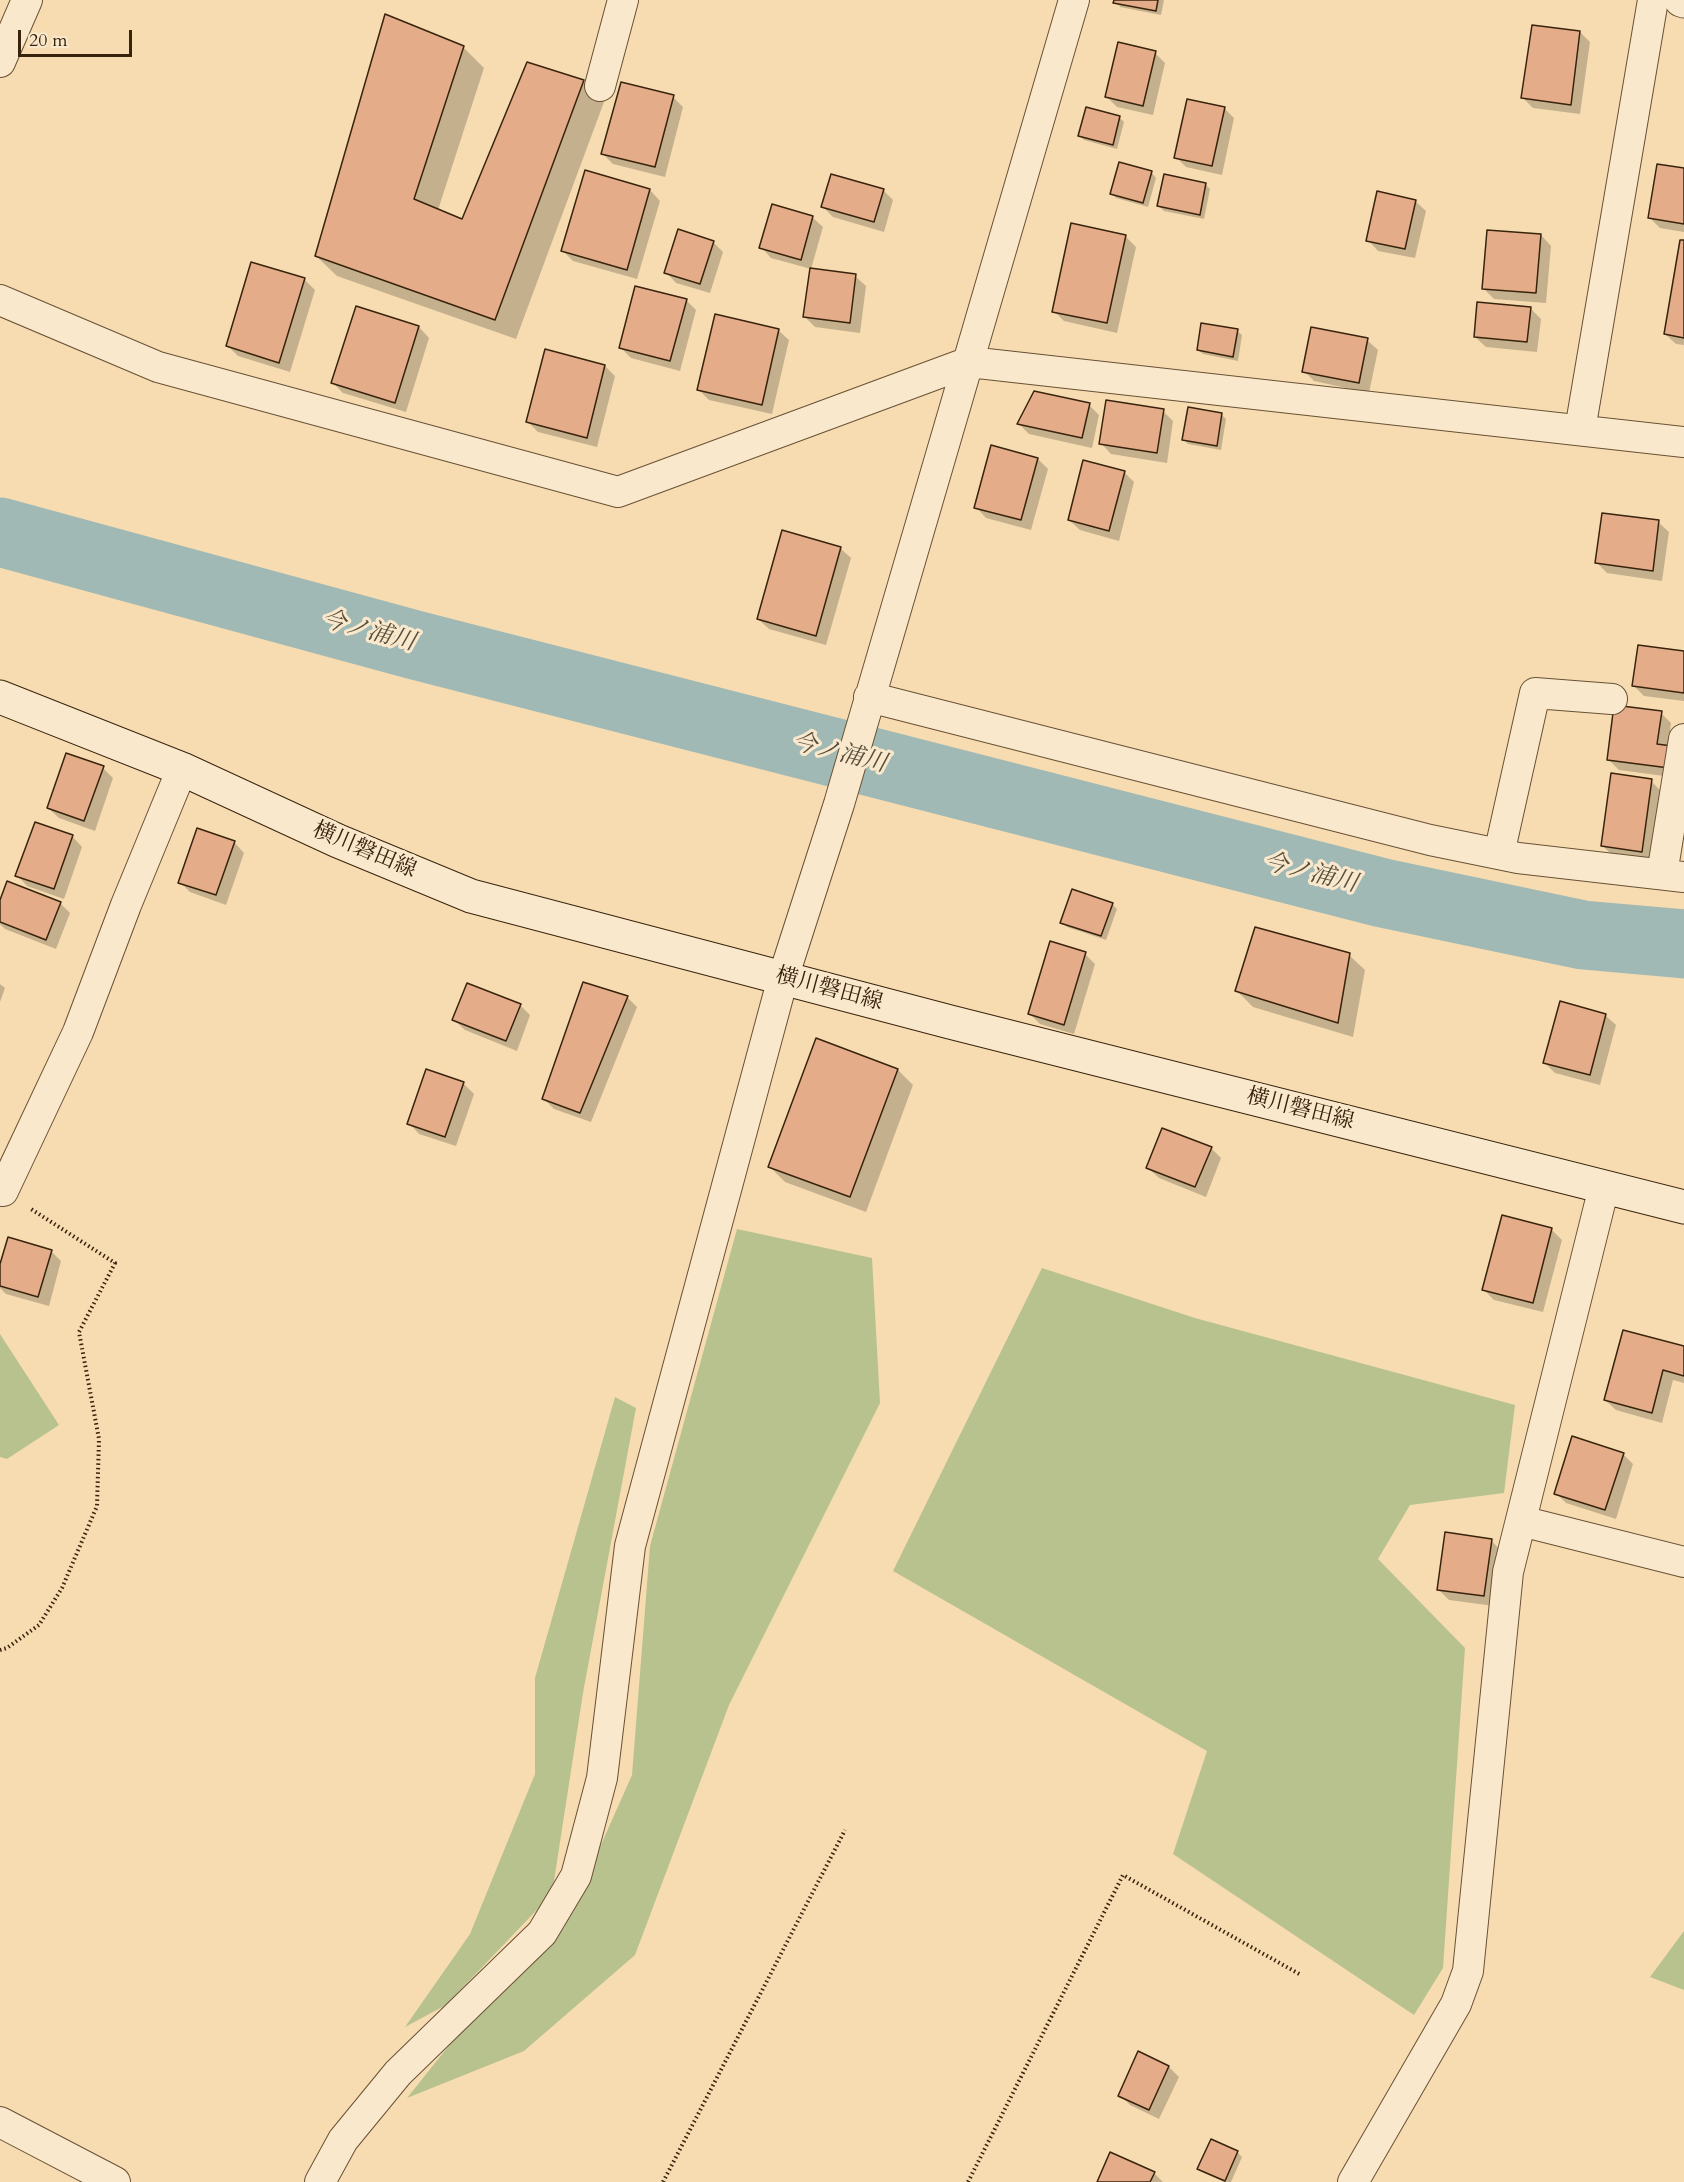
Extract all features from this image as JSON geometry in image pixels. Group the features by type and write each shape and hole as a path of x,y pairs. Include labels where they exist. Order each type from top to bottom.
{"main road":[{"name":"横川磐田線","path":"0,697 182,769 338,841 471,896 783,978 1684,1207"}],"street":[{"path":"0,62 27,0"},
{"path":"600,86 623,0"},
{"path":"320,2182 343,2140 398,2073 542,1933 576,1876 602,1778 630,1546 783,978 839,804 1074,0"},
{"path":"1580,430 1653,0"},
{"path":"0,300 158,367 618,492 969,362 1684,442"},
{"path":"1499,854 1535,693 1612,699"},
{"path":"868,700 1430,840 1518,858 1673,875 1684,739"},
{"path":"3,1191 78,1032 126,905 182,769"},
{"path":"1353,2182 1456,2004 1468,1971 1508,1572 1604,1187"},
{"path":"1521,1521 1684,1562"},
{"path":"0,2122 115,2182"}],"path":[{"path":"0,1650 7,1648 39,1625 62,1588 97,1506 99,1439 79,1332 115,1263 3,1191"},
{"path":"663,2182 845,1830"},
{"path":"968,2182 1123,1875 1301,1975"}],"green space":[{"path":"737,1229 872,1258 880,1403 729,1705 635,1955 524,2051 407,2098 483,2003 564,1928 632,1775 650,1546"},
{"path":"1042,1268 1195,1318 1515,1405 1504,1493 1410,1505 1378,1559 1465,1648 1443,1968 1414,2015 1173,1854 1207,1751 893,1571"},
{"path":"0,1334 59,1425 7,1459 0,1457"},
{"path":"615,1397 636,1408 583,1693 552,1894 446,2005 405,2027 470,1934 535,1774 535,1678"},
{"path":"1684,1931 1684,1990 1650,1977"}],"building":[{"path":"1114,0 1158,0 1156,11 1113,3"},
{"path":"385,14 464,46 414,199 462,219 527,62 584,80 495,320 315,256"},
{"path":"1532,25 1580,31 1571,105 1521,98"},
{"path":"1118,42 1156,51 1143,106 1105,97"},
{"path":"621,82 674,95 655,167 601,154"},
{"path":"1187,99 1225,107 1212,166 1174,158"},
{"path":"1086,107 1120,116 1113,145 1078,136"},
{"path":"1119,162 1152,171 1143,203 1110,194"},
{"path":"1657,164 1684,168 1684,224 1648,218"},
{"path":"585,170 650,189 627,270 561,251"},
{"path":"831,174 884,189 874,222 821,207"},
{"path":"1164,174 1206,183 1200,215 1157,206"},
{"path":"1377,191 1416,200 1405,249 1366,241"},
{"path":"772,204 813,216 801,260 759,248"},
{"path":"1071,223 1126,235 1107,323 1052,312"},
{"path":"678,229 714,241 700,284 664,273"},
{"path":"1487,230 1541,234 1536,293 1482,289"},
{"path":"1680,240 1684,240 1684,338 1664,334"},
{"path":"251,262 305,278 279,363 226,346"},
{"path":"810,268 856,274 850,323 803,317"},
{"path":"635,286 687,299 670,361 619,348"},
{"path":"1477,302 1531,307 1527,342 1474,337"},
{"path":"356,306 419,326 395,403 331,383"},
{"path":"715,314 779,329 762,405 697,390"},
{"path":"1201,323 1238,329 1233,357 1197,350"},
{"path":"1311,327 1368,338 1359,383 1302,372"},
{"path":"545,349 605,365 587,438 526,422"},
{"path":"1034,391 1090,403 1082,438 1017,424"},
{"path":"1106,400 1164,409 1157,453 1099,444"},
{"path":"1188,407 1222,413 1217,446 1182,440"},
{"path":"991,445 1038,458 1021,520 974,508"},
{"path":"1083,460 1125,471 1109,531 1068,520"},
{"path":"1602,513 1659,520 1653,571 1595,563"},
{"path":"782,530 841,547 816,636 757,619"},
{"path":"1638,645 1684,651 1684,693 1632,686"},
{"path":"1614,705 1662,711 1657,744 1672,746 1669,768 1607,760"},
{"path":"66,753 104,766 84,821 47,808"},
{"path":"1611,773 1652,779 1642,852 1601,846"},
{"path":"35,822 73,835 54,889 15,876"},
{"path":"197,828 235,841 216,895 178,883"},
{"path":"7,881 61,902 46,940 0,922 0,900"},
{"path":"1072,889 1113,903 1101,936 1060,923"},
{"path":"1255,927 1350,953 1338,1023 1235,991"},
{"path":"1050,941 1086,952 1064,1025 1028,1014"},
{"path":"583,982 628,996 580,1113 542,1099"},
{"path":"467,983 521,1004 506,1041 452,1020"},
{"path":"1560,1001 1606,1014 1590,1075 1543,1063"},
{"path":"816,1038 898,1069 850,1197 768,1167"},
{"path":"426,1069 464,1082 445,1137 407,1124"},
{"path":"1162,1128 1212,1147 1195,1187 1146,1168"},
{"path":"1502,1215 1552,1228 1533,1303 1482,1290"},
{"path":"8,1237 52,1250 38,1297 0,1286 0,1264"},
{"path":"1623,1330 1684,1346 1684,1376 1663,1370 1652,1413 1604,1400"},
{"path":"1572,1436 1624,1453 1605,1510 1554,1494"},
{"path":"1445,1532 1492,1539 1484,1596 1437,1590"},
{"path":"1138,2051 1169,2066 1149,2110 1118,2096"},
{"path":"1211,2139 1238,2151 1225,2181 1197,2169"},
{"path":"1110,2152 1155,2172 1150,2182 1097,2182"}],"waterway":[{"name":"今ノ浦川","path":"0,532 415,645 1383,893 1583,935 1684,944"}]}
